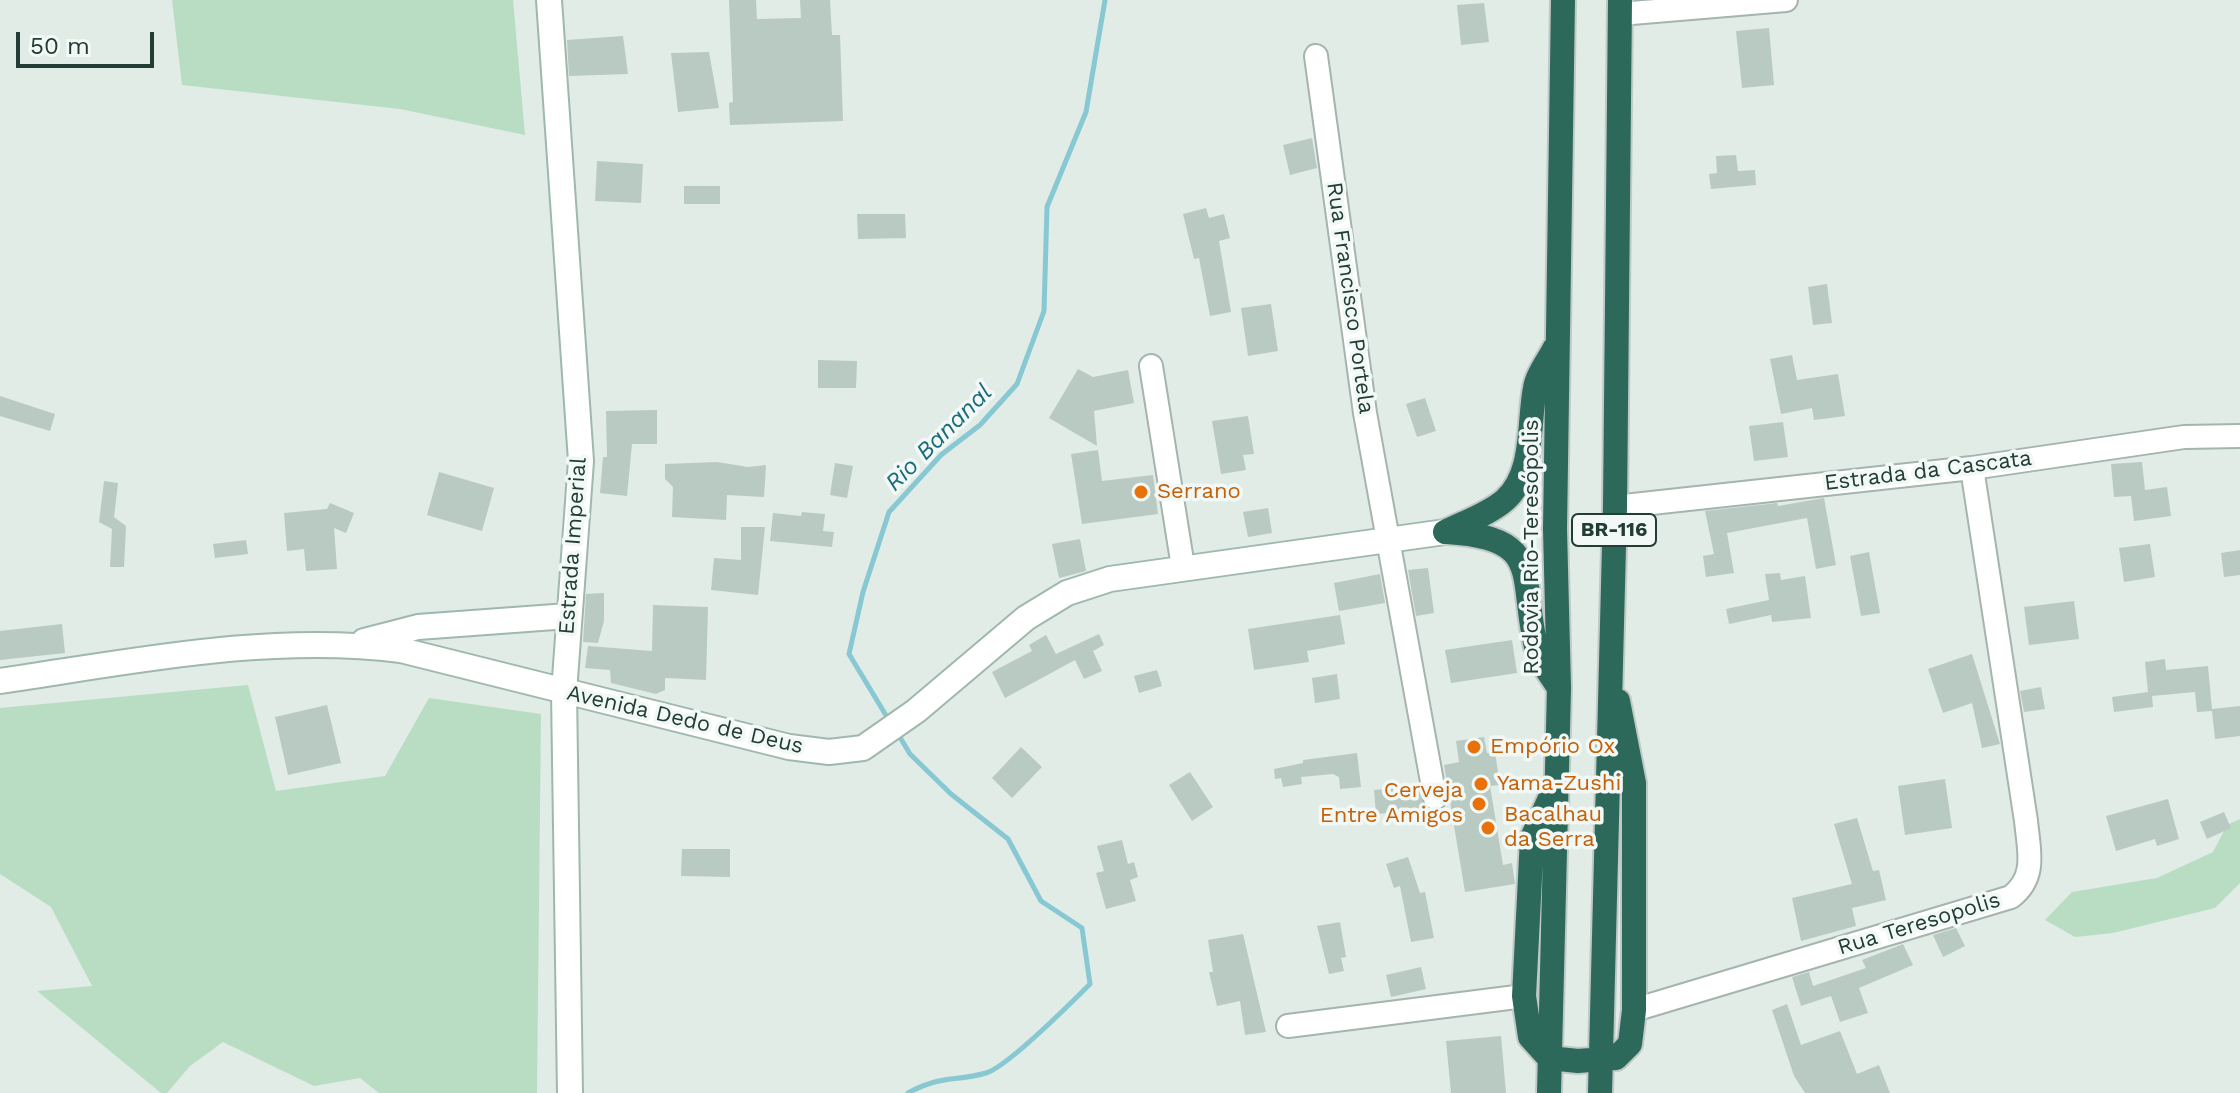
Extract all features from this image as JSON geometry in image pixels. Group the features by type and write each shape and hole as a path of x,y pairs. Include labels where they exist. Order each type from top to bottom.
{"highway":[{"name":"Rodovia Rio-Teresópolis","path":"1549,1093 1554,789 1559,688 1555,529 1563,0"},
{"name":"BR-116","path":"1600,1093 1615,507 1620,7"},
{"path":"1445,532 1487,512 1506,499 1519,482 1531,428 1535,385 1557,344"},
{"path":"1445,532 1501,540 1515,552 1525,572 1536,649 1559,688"},
{"path":"1554,789 1532,838 1524,996 1530,1037 1549,1058 1616,1058 1630,1044 1634,1010 1634,783 1609,657"}],"main road":[{"name":"Estrada Imperial","path":"549,0 581,461 564,692 570,1093"},
{"name":"Avenida Dedo de Deus","path":"352,644 401,650 789,747 829,752 863,748 916,711 1026,618 1067,593 1110,579 1183,567 1445,532"},
{"name":"Avenida Dedo de Deus","path":"0,681 193,655 352,644 418,627 568,616"}],"street":[{"path":"1620,7 1786,0"},
{"name":"Rua Francisco Portela","path":"1316,56 1365,413 1435,798"},
{"path":"1151,366 1183,567"},
{"name":"Estrada da Cascata","path":"1615,507 1972,468 2184,437 2240,436"},
{"name":"Rua Teresopolis","path":"1634,1010 2011,897 2025,886 2031,869 2026,821 1972,468"},
{"path":"1288,1026 1524,996"}],"green space":[{"path":"172,0 513,0 525,135 400,109 182,85"},
{"path":"248,685 276,791 385,776 429,698 541,714 537,1093 379,1093 360,1078 314,1086 223,1042 190,1066 167,1093 161,1093 37,991 92,986 51,907 0,874 0,708"},
{"path":"2240,819 2240,883 2215,908 2113,933 2075,937 2045,920 2072,892 2157,878 2213,852 2227,825"}],"building":[{"path":"729,0 756,0 757,19 801,18 800,0 830,0 832,35 840,35 843,121 730,125 729,103 733,102"},
{"path":"1484,3 1489,42 1461,45 1457,5"},
{"path":"1769,28 1774,85 1742,88 1736,31"},
{"path":"623,36 628,74 569,76 567,40"},
{"path":"709,52 719,108 678,112 671,53"},
{"path":"1312,138 1317,168 1290,175 1283,145"},
{"path":"1736,155 1738,171 1755,170 1756,185 1711,189 1709,174 1717,173 1716,156"},
{"path":"597,161 643,164 641,203 595,201"},
{"path":"684,186 720,186 720,204 684,204"},
{"path":"1206,208 1209,218 1224,214 1230,238 1219,241 1231,312 1210,316 1199,258 1194,259 1183,214"},
{"path":"857,214 905,214 906,238 858,239"},
{"path":"1827,284 1832,323 1813,325 1808,287"},
{"path":"1271,304 1278,351 1248,356 1241,308"},
{"path":"1792,355 1797,380 1838,374 1845,416 1814,420 1812,408 1781,414 1770,359"},
{"path":"818,360 857,361 856,388 818,388"},
{"path":"1078,369 1093,377 1128,370 1134,403 1094,411 1097,446 1049,418"},
{"path":"0,396 55,414 50,431 0,416"},
{"path":"1425,398 1436,431 1417,437 1406,404"},
{"path":"657,410 657,444 632,444 627,496 600,493 603,457 607,457 606,411"},
{"path":"1248,416 1254,454 1243,455 1246,470 1221,474 1212,421"},
{"path":"1783,422 1788,457 1754,461 1749,426"},
{"path":"1098,450 1102,481 1153,475 1158,514 1082,524 1071,454"},
{"path":"717,462 748,467 766,465 764,497 727,495 726,520 672,517 673,487 665,479 665,464"},
{"path":"2142,462 2145,490 2167,487 2171,516 2134,521 2131,496 2114,497 2111,464"},
{"path":"835,463 853,466 847,498 830,495"},
{"path":"439,472 494,488 482,531 427,515"},
{"path":"104,481 118,483 114,517 126,526 124,567 110,567 112,529 99,522"},
{"path":"1824,498 1836,565 1816,569 1807,518 1727,533 1734,573 1706,577 1703,556 1714,554 1705,511 1777,503 1778,506"},
{"path":"330,503 354,513 346,533 334,528 337,569 306,571 304,549 287,551 284,513 327,509"},
{"path":"1268,508 1272,533 1248,537 1243,512"},
{"path":"802,512 825,514 823,531 834,532 832,547 770,541 773,513 801,516"},
{"path":"741,527 765,527 758,595 711,590 714,558 741,560"},
{"path":"1080,539 1086,571 1059,578 1052,544"},
{"path":"246,540 248,554 215,558 213,544"},
{"path":"2150,544 2155,577 2124,582 2119,548"},
{"path":"2240,550 2240,575 2224,577 2221,553"},
{"path":"1869,552 1880,613 1861,616 1850,556"},
{"path":"1428,568 1434,613 1416,616 1408,570"},
{"path":"1780,573 1781,580 1805,576 1811,618 1772,622 1771,615 1729,624 1726,609 1769,600 1765,574"},
{"path":"1380,574 1385,603 1339,611 1334,583"},
{"path":"604,593 604,621 598,643 583,642 586,594"},
{"path":"2074,601 2079,639 2029,645 2024,607"},
{"path":"653,605 708,607 706,680 665,678 665,690 656,694 611,683 610,670 585,668 588,646 652,651"},
{"path":"1340,615 1345,644 1307,651 1309,662 1254,670 1248,629"},
{"path":"62,624 65,653 0,660 0,631"},
{"path":"1099,634 1104,645 1093,651 1102,671 1084,679 1075,660 1005,698 992,672 1032,651 1029,645 1046,635 1056,654"},
{"path":"1512,640 1517,673 1451,683 1445,650"},
{"path":"1972,654 2000,744 1982,748 1972,703 1943,713 1928,669"},
{"path":"2165,659 2166,670 2208,666 2212,709 2240,706 2240,736 2215,739 2212,711 2197,712 2195,692 2152,696 2153,707 2114,712 2112,697 2148,692 2145,662"},
{"path":"1157,670 1162,686 1139,693 1134,676"},
{"path":"1337,674 1340,699 1315,703 1312,678"},
{"path":"2041,687 2045,709 2024,712 2020,691"},
{"path":"327,705 341,763 288,775 275,717"},
{"path":"1484,737 1487,753 1495,752 1500,785 1490,786 1503,865 1512,863 1515,884 1465,892 1444,765 1459,762 1456,741"},
{"path":"1021,747 1042,767 1012,798 992,778"},
{"path":"1357,753 1361,787 1340,789 1339,777 1333,774 1301,777 1302,784 1283,787 1281,778 1275,779 1274,769 1303,763 1303,760"},
{"path":"1190,772 1213,807 1192,821 1169,785"},
{"path":"1945,779 1952,828 1905,835 1898,786"},
{"path":"1419,786 1428,813 1402,818 1401,812 1376,814 1374,790"},
{"path":"2168,799 2179,839 2157,846 2155,839 2116,851 2106,816"},
{"path":"2224,812 2231,828 2207,839 2200,822"},
{"path":"1857,818 1873,871 1879,870 1886,900 1852,908 1856,926 1801,941 1792,898 1852,884 1834,824"},
{"path":"1122,840 1128,864 1134,862 1138,877 1130,880 1136,901 1106,909 1096,873 1104,871 1097,846"},
{"path":"682,849 730,849 730,877 681,876"},
{"path":"1408,857 1420,893 1425,892 1434,938 1411,942 1400,886 1394,888 1386,864"},
{"path":"1340,922 1346,957 1341,958 1344,971 1329,974 1317,926"},
{"path":"1956,928 1965,946 1943,957 1933,935"},
{"path":"1243,934 1266,1032 1245,1035 1240,1001 1217,1006 1209,972 1213,972 1208,940"},
{"path":"1903,944 1913,965 1859,988 1868,1013 1840,1022 1831,996 1801,1006 1792,977 1809,972 1813,986 1866,968 1862,960"},
{"path":"1421,967 1426,989 1391,997 1386,975"},
{"path":"1787,1004 1801,1045 1840,1031 1857,1074 1879,1065 1890,1093 1805,1093 1794,1076 1772,1010"},
{"path":"1501,1036 1506,1093 1451,1093 1446,1041"}],"waterway":[{"name":"Rio Bananal","path":"890,722 849,654 863,592 889,512 941,455 980,425 1017,384 1044,311 1047,207 1086,112 1105,0"},
{"name":"Rio Bananal","path":"898,734 910,754 951,794 1008,839 1041,901 1082,928 1090,984 1039,1033 996,1068 975,1076 929,1084 908,1093"}],"place":[{"name":"Serrano","path":"1141,492"},
{"name":"Empório Ox","path":"1474,747"},
{"name":"Yama-Zushi","path":"1481,784"},
{"name":"Cerveja Entre Amigos","path":"1479,804"},
{"name":"Bacalhau da Serra","path":"1488,828"}]}
